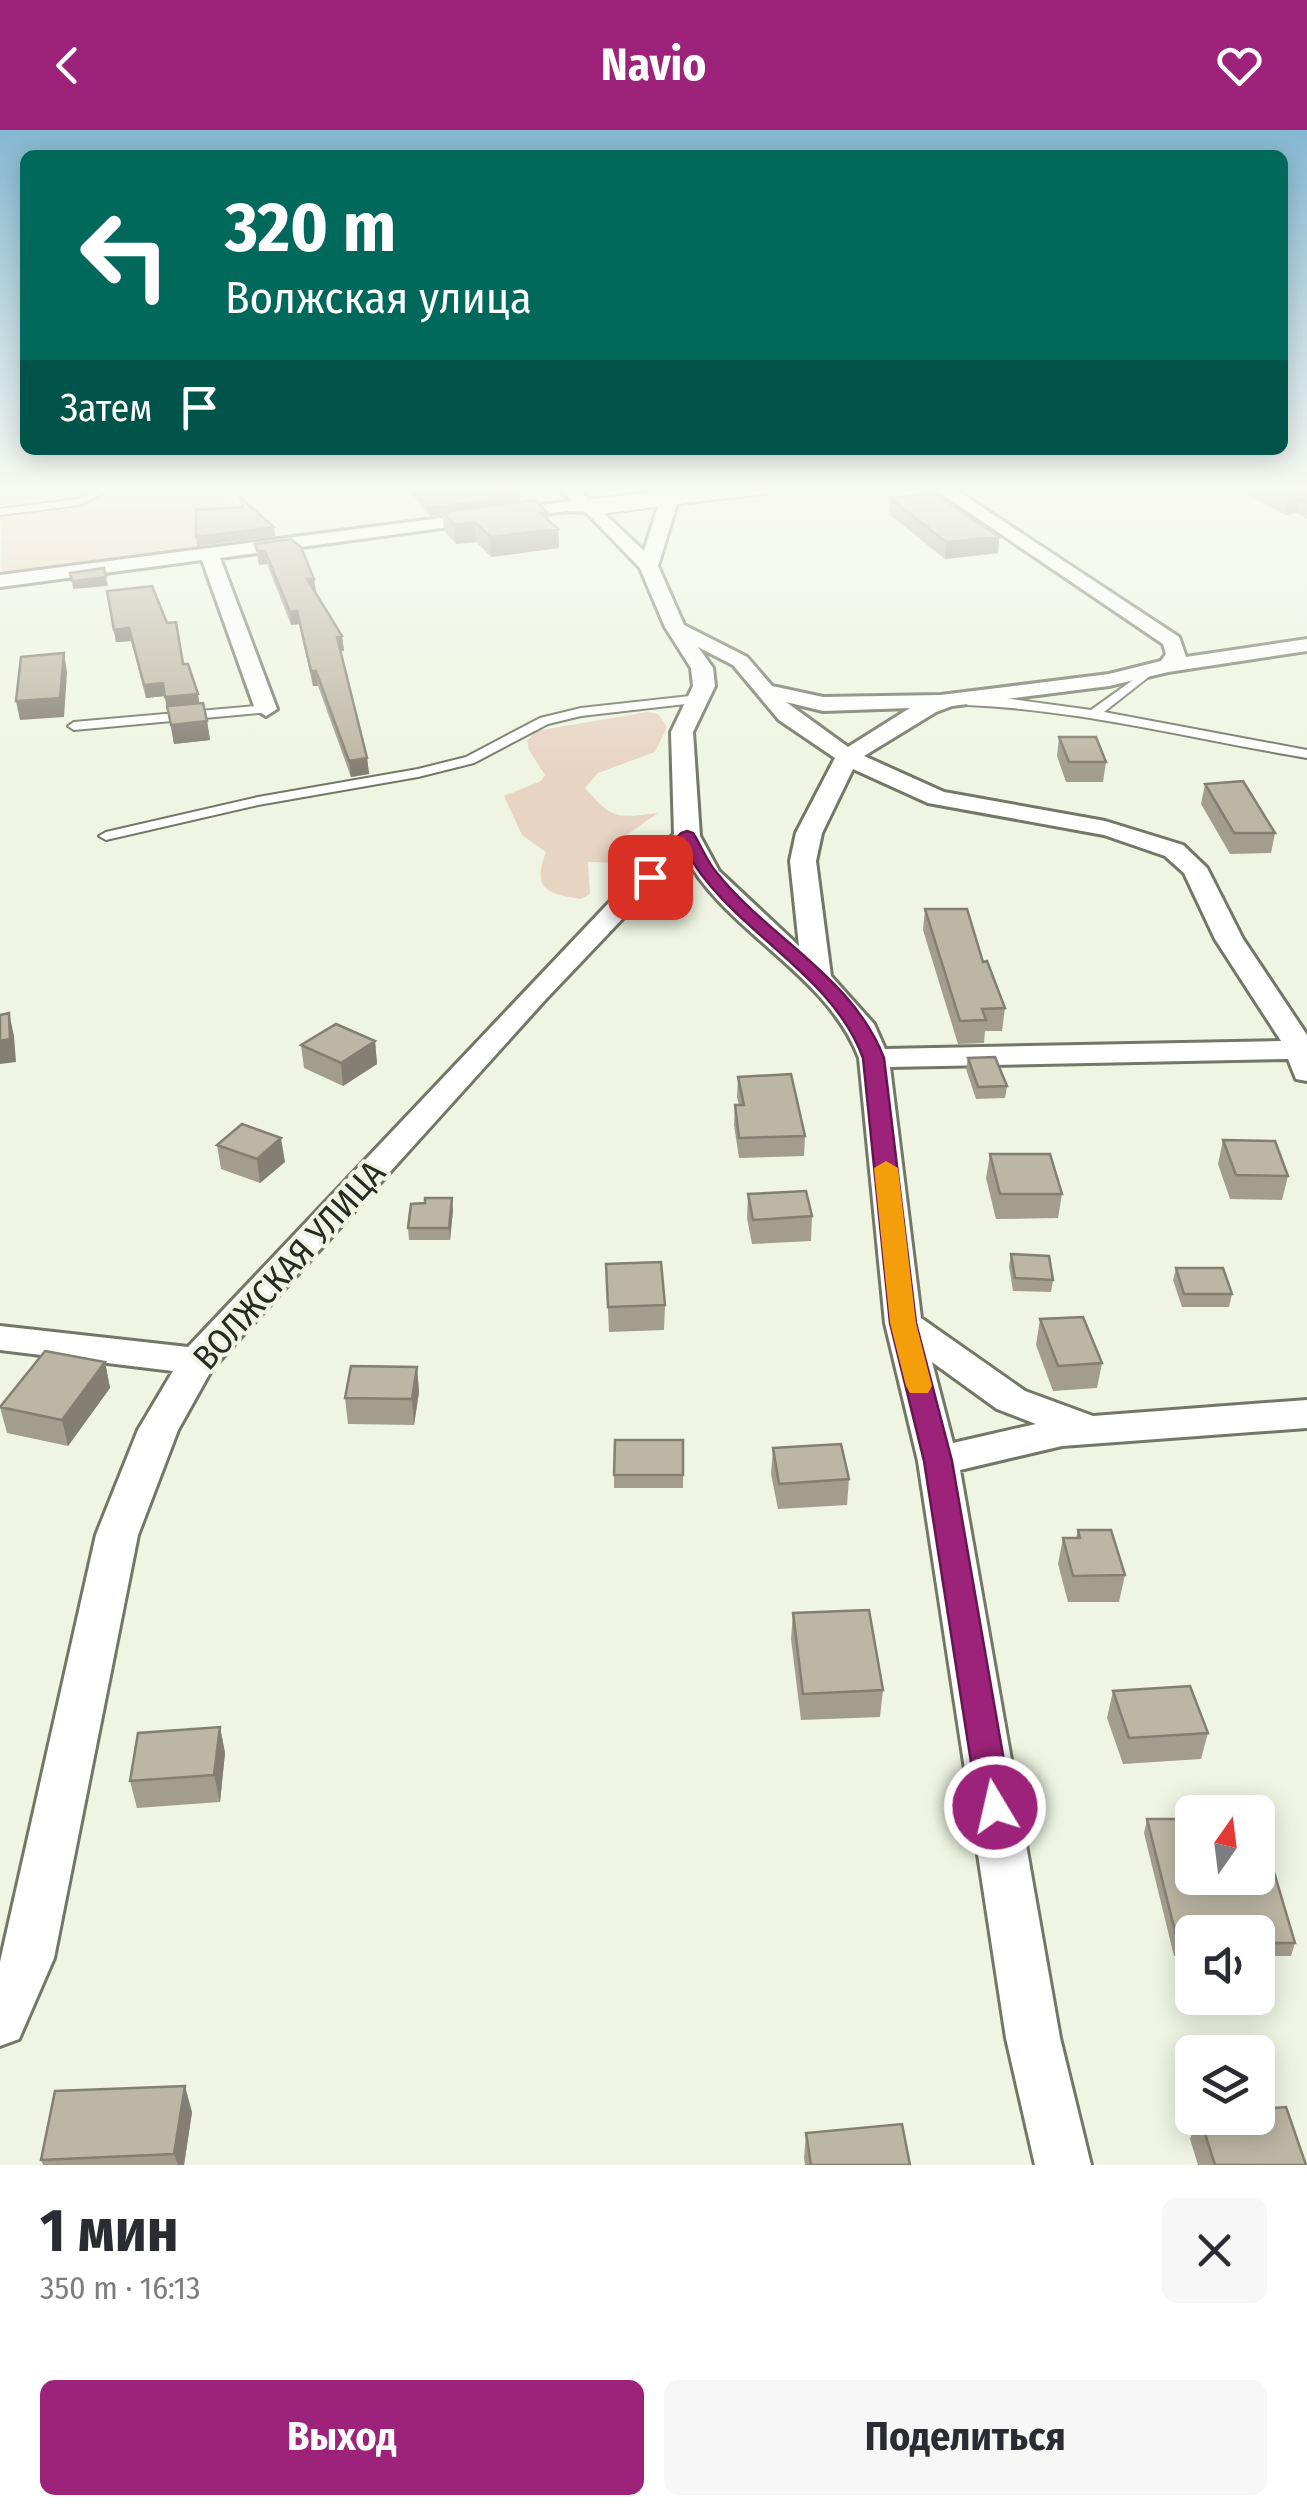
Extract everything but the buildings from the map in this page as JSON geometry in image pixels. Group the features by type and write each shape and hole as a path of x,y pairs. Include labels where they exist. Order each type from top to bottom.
{"street":[{"path":"219,581 266,709"},
{"path":"656,581 675,628 702,668 704,686 682,732 687,836 708,876 818,978 863,1030 874,1058 903,1323 938,1461 1033,2038 1063,2165"},
{"path":"1081,581 1172,641 1177,655 1157,670"},
{"path":"675,628 742,662 772,702 848,757 948,804 1097,826 1152,840 1173,851 1192,866 1230,941 1305,1057"},
{"path":"764,690 823,704 948,700 1307,645"},
{"path":"818,978 803,861 809,834 848,757 948,700"},
{"name":"ВОЛЖСКАЯ УЛИЦА","path":"0,2020 28,1958 117,1535 158,1430 197,1361 536,993 687,836"},
{"path":"874,1058 1305,1057"},
{"path":"903,1323 1010,1400 1092,1430"},
{"path":"0,1338 197,1361"},
{"path":"938,1461 1062,1432 1307,1414"}],"lane":[{"path":"1092,715 1157,670"},
{"path":"106,836 258,801 470,760 544,721 582,712 699,699"},
{"path":"948,700 1052,706 1233,744 1307,754"},
{"path":"74,726 266,709"}],"shaded area":[{"path":"647,712 658,714 667,727 655,752 598,773 585,788 602,806 617,814 658,813 622,838 644,853 627,863 588,862 590,894 581,899 551,892 545,888 541,874 546,852 522,835 504,796 541,781 545,775 527,740 536,731"}],"slow traffic":[{"path":"886,1168 903,1323 919,1386"}],"route":[{"path":"650,877 687,836 708,876 818,978 863,1030 874,1058 903,1323 938,1461 995,1807"}]}
